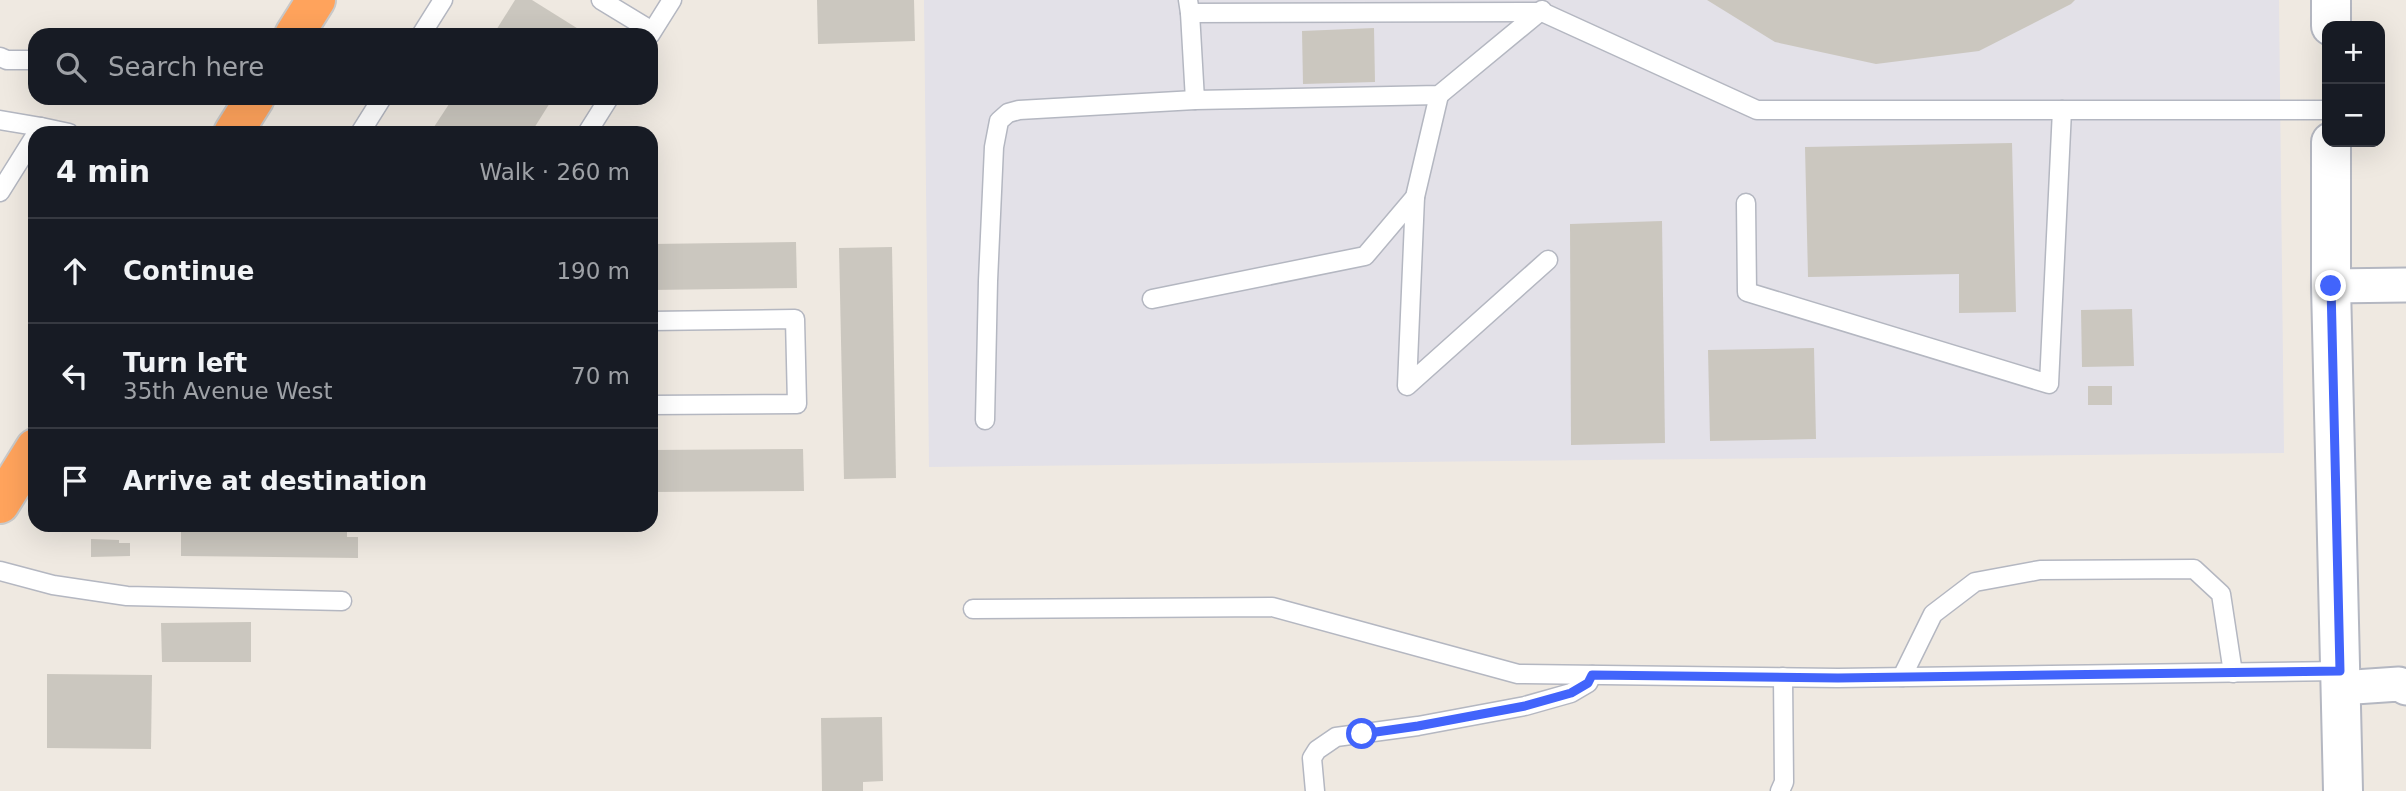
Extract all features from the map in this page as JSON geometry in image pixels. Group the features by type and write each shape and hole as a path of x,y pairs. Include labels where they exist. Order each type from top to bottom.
{"highway":[{"path":"298,28 316,0"},
{"path":"237,126 251,105"},
{"path":"0,504 28,459"}],"street":[{"path":"2331,0 2331,21"},
{"path":"2331,147 2331,286 2343,791"},
{"path":"2331,286 2406,285"},
{"path":"2340,679 2399,684 2406,688"}],"lane":[{"path":"425,28 443,0"},
{"path":"601,0 643,28"},
{"path":"654,28 672,0"},
{"path":"1195,100 1189,6 1543,6 1757,110 2322,110"},
{"path":"1543,6 1439,95 1415,197 1406,386 1548,260"},
{"path":"0,57 7,60 28,60"},
{"path":"985,420 994,148 999,121 1008,113 1018,110 1195,100 1439,95"},
{"path":"364,126 378,105"},
{"path":"591,126 605,105"},
{"path":"1746,203 1747,292 2049,384 2062,110"},
{"path":"0,120 28,129"},
{"path":"0,192 28,148"},
{"path":"1152,299 1365,256 1415,197"},
{"path":"658,321 795,319 797,404 658,405"},
{"path":"1902,677 1933,614 1975,582 2040,570 2194,569 2221,594 2233,673"},
{"path":"0,571 52,585 127,596 342,601"},
{"path":"973,609 1272,607 1518,674 1902,677 2233,673 2340,679"},
{"path":"1315,791 1312,758 1317,750 1336,737 1418,726 1525,706 1571,693 1588,683 1592,675"},
{"path":"1780,791 1784,782 1783,677"}],"shaded area":[{"path":"924,0 2279,0 2284,453 929,467"}],"building":[{"path":"515,0 532,0 577,28 497,28"},
{"path":"817,0 914,0 915,41 818,44"},
{"path":"1707,0 2075,0 1979,51 1876,64 1775,42"},
{"path":"1374,28 1375,82 1303,84 1302,31"},
{"path":"448,105 549,105 535,126 435,126"},
{"path":"2012,143 2016,312 1959,313 1959,274 1808,277 1805,147"},
{"path":"1662,221 1665,443 1571,445 1570,224"},
{"path":"796,242 797,288 658,290 658,244"},
{"path":"892,247 896,478 844,479 839,248"},
{"path":"2132,309 2134,366 2082,367 2081,310"},
{"path":"1814,348 1816,439 1710,441 1708,350"},
{"path":"2088,386 2112,386 2112,405 2088,405"},
{"path":"803,449 804,491 658,492 658,450"},
{"path":"181,532 347,532 347,537 358,537 358,558 181,556"},
{"path":"91,539 130,543 130,556 91,557"},
{"path":"251,622 251,662 162,662 161,623"},
{"path":"47,674 152,675 151,749 47,748"},
{"path":"882,717 883,781 863,782 863,791 822,791 821,718"}],"route":[{"path":"1362,734 1525,706 1580,689 1588,683 1592,675 1838,678 2340,671 2331,286"}]}
